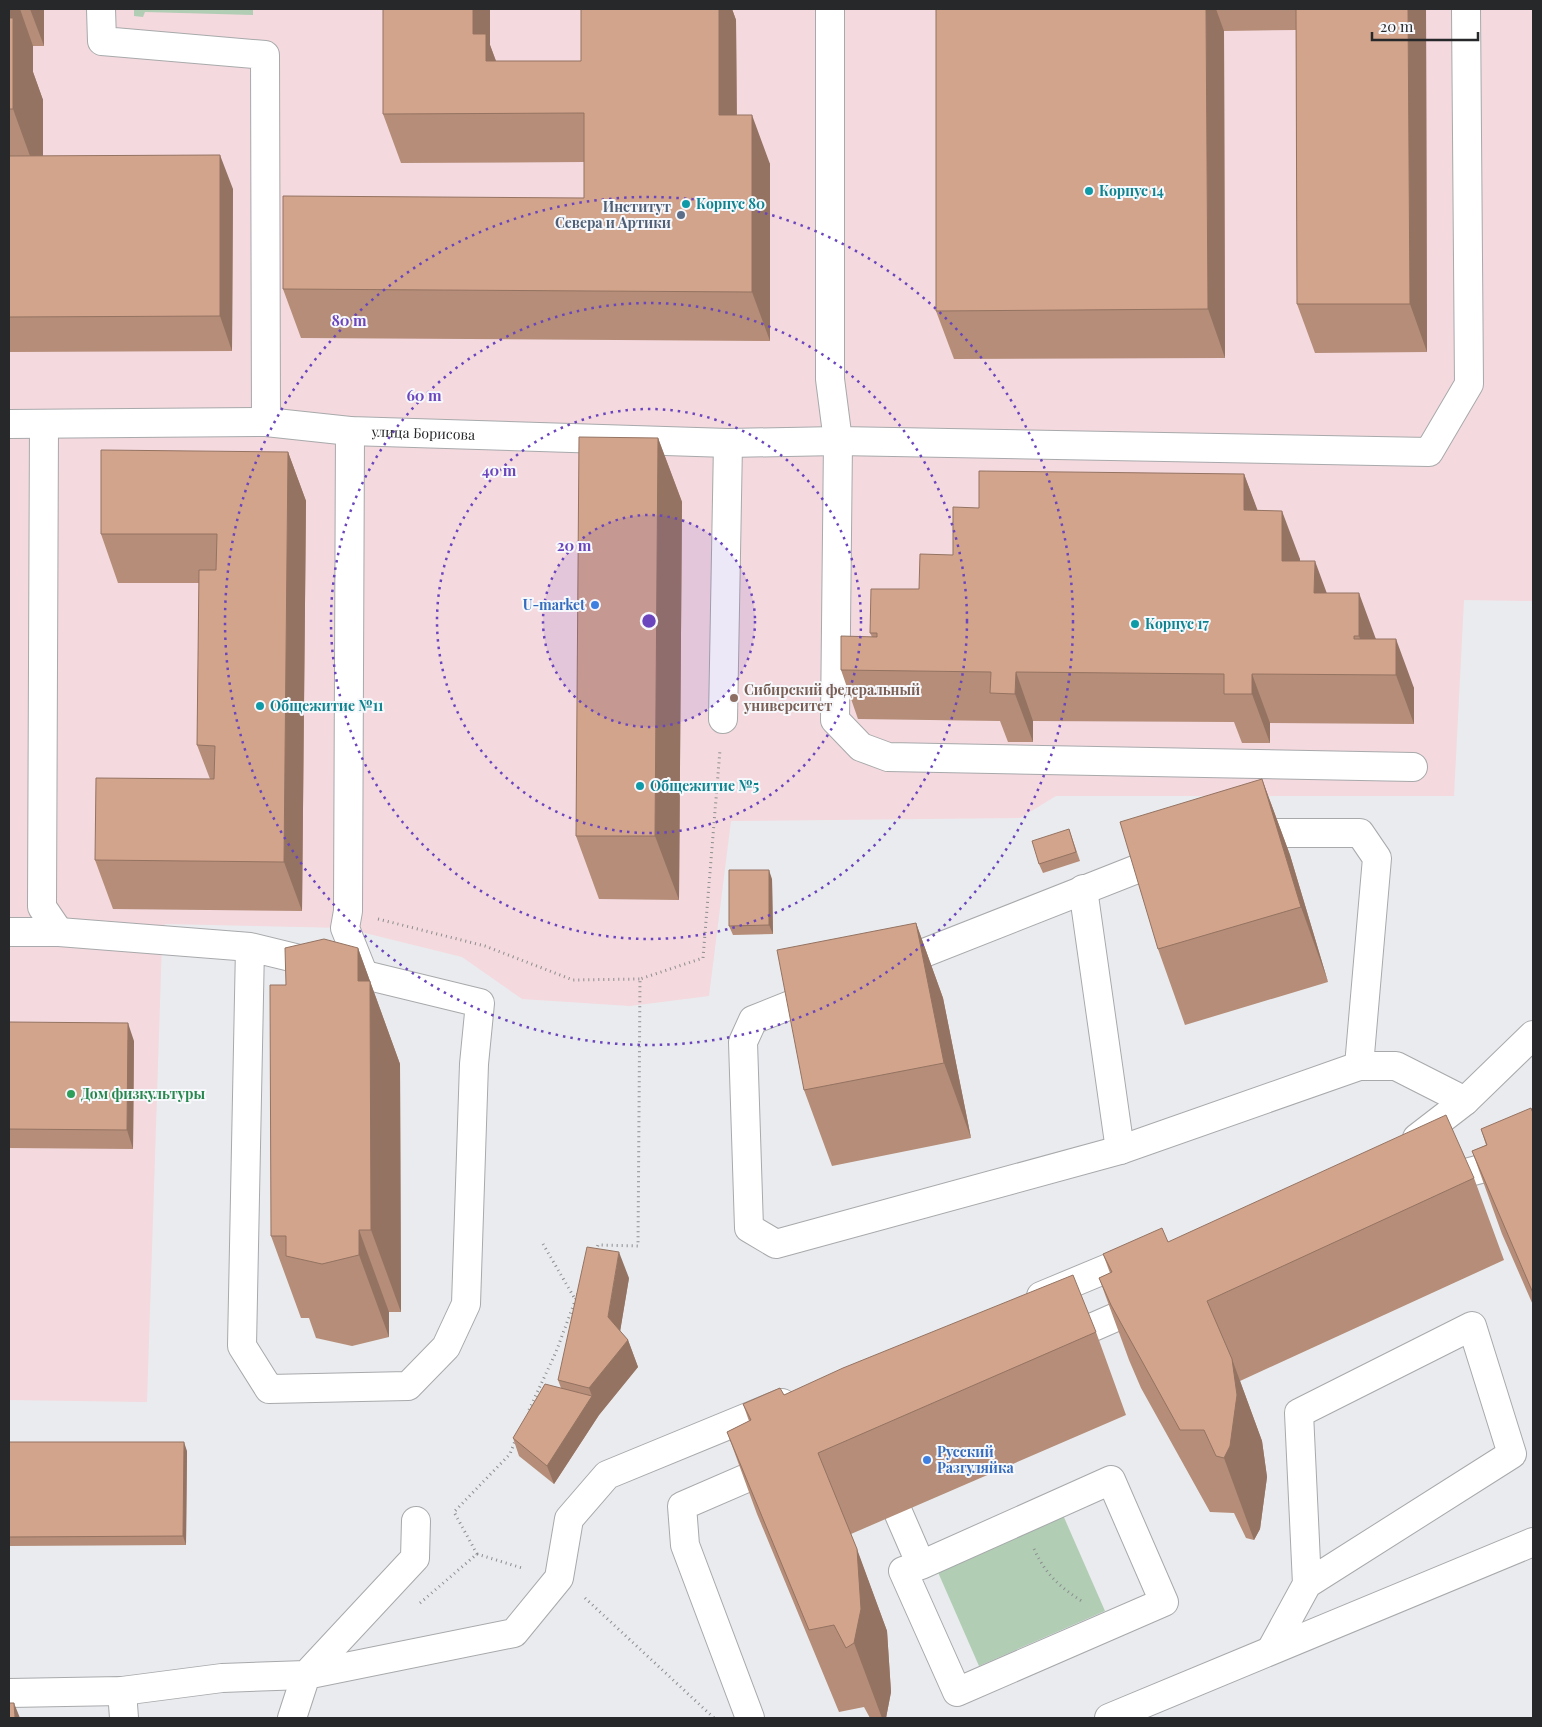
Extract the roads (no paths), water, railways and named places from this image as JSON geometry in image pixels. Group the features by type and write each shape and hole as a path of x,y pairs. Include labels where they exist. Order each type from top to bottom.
{"street":[{"path":"101,9 102,41 265,55 266,422"},
{"path":"830,9 830,380 838,442 835,720 862,747 888,757 1413,767"},
{"name":"улица Борисова","path":"9,424 266,422 350,431 728,443 838,442 1430,452 1469,384 1466,9"},
{"path":"44,424 42,907 59,932"},
{"path":"350,431 348,911 345,928 363,973"},
{"path":"722,720 728,443"},
{"path":"1222,836 1231,833 1360,833 1377,858 1359,1066"},
{"path":"872,973 1194,847"},
{"path":"1083,889 1120,1150"},
{"path":"9,932 59,932 162,942 250,947 480,1003 474,1064 466,1304 446,1348 408,1386 269,1389 242,1346 250,947"},
{"path":"844,984 753,1020 743,1042 749,1228 776,1244 1120,1150 1359,1066 1396,1066 1464,1101"},
{"path":"1391,1151 1410,1144 1464,1101 1533,1035"},
{"path":"1410,1188 1533,1155"},
{"path":"1022,1304 1170,1243"},
{"path":"1036,1352 1173,1292"},
{"path":"1271,1650 1307,1584 1512,1454 1472,1326 1300,1413 1307,1584"},
{"path":"9,1694 122,1691 222,1678 306,1675 514,1633 559,1578 569,1519 607,1475 800,1395"},
{"path":"750,1718 685,1545 682,1506 799,1455"},
{"path":"1111,1480 1164,1602 957,1692 903,1571 921,1565 1111,1480"},
{"path":"898,1512 921,1565"},
{"path":"292,1718 306,1675 414,1558 416,1521"},
{"path":"1109,1718 1533,1542"},
{"path":"122,1691 124,1718"}],"place":[{"name":"Корпус 14","path":"1089,191"},
{"name":"Корпус 80","path":"686,204"},
{"name":"Институт Севера и Артики","path":"681,215"},
{"name":"U-market","path":"595,605"},
{"name":"Корпус 17","path":"1135,624"},
{"name":"Сибирский федеральный университет","path":"734,698"},
{"name":"Общежитие №11","path":"260,706"},
{"name":"Общежитие №5","path":"640,786"},
{"name":"Дом физкультуры","path":"71,1094"},
{"name":"Русский Разгуляйка","path":"927,1460"}]}
